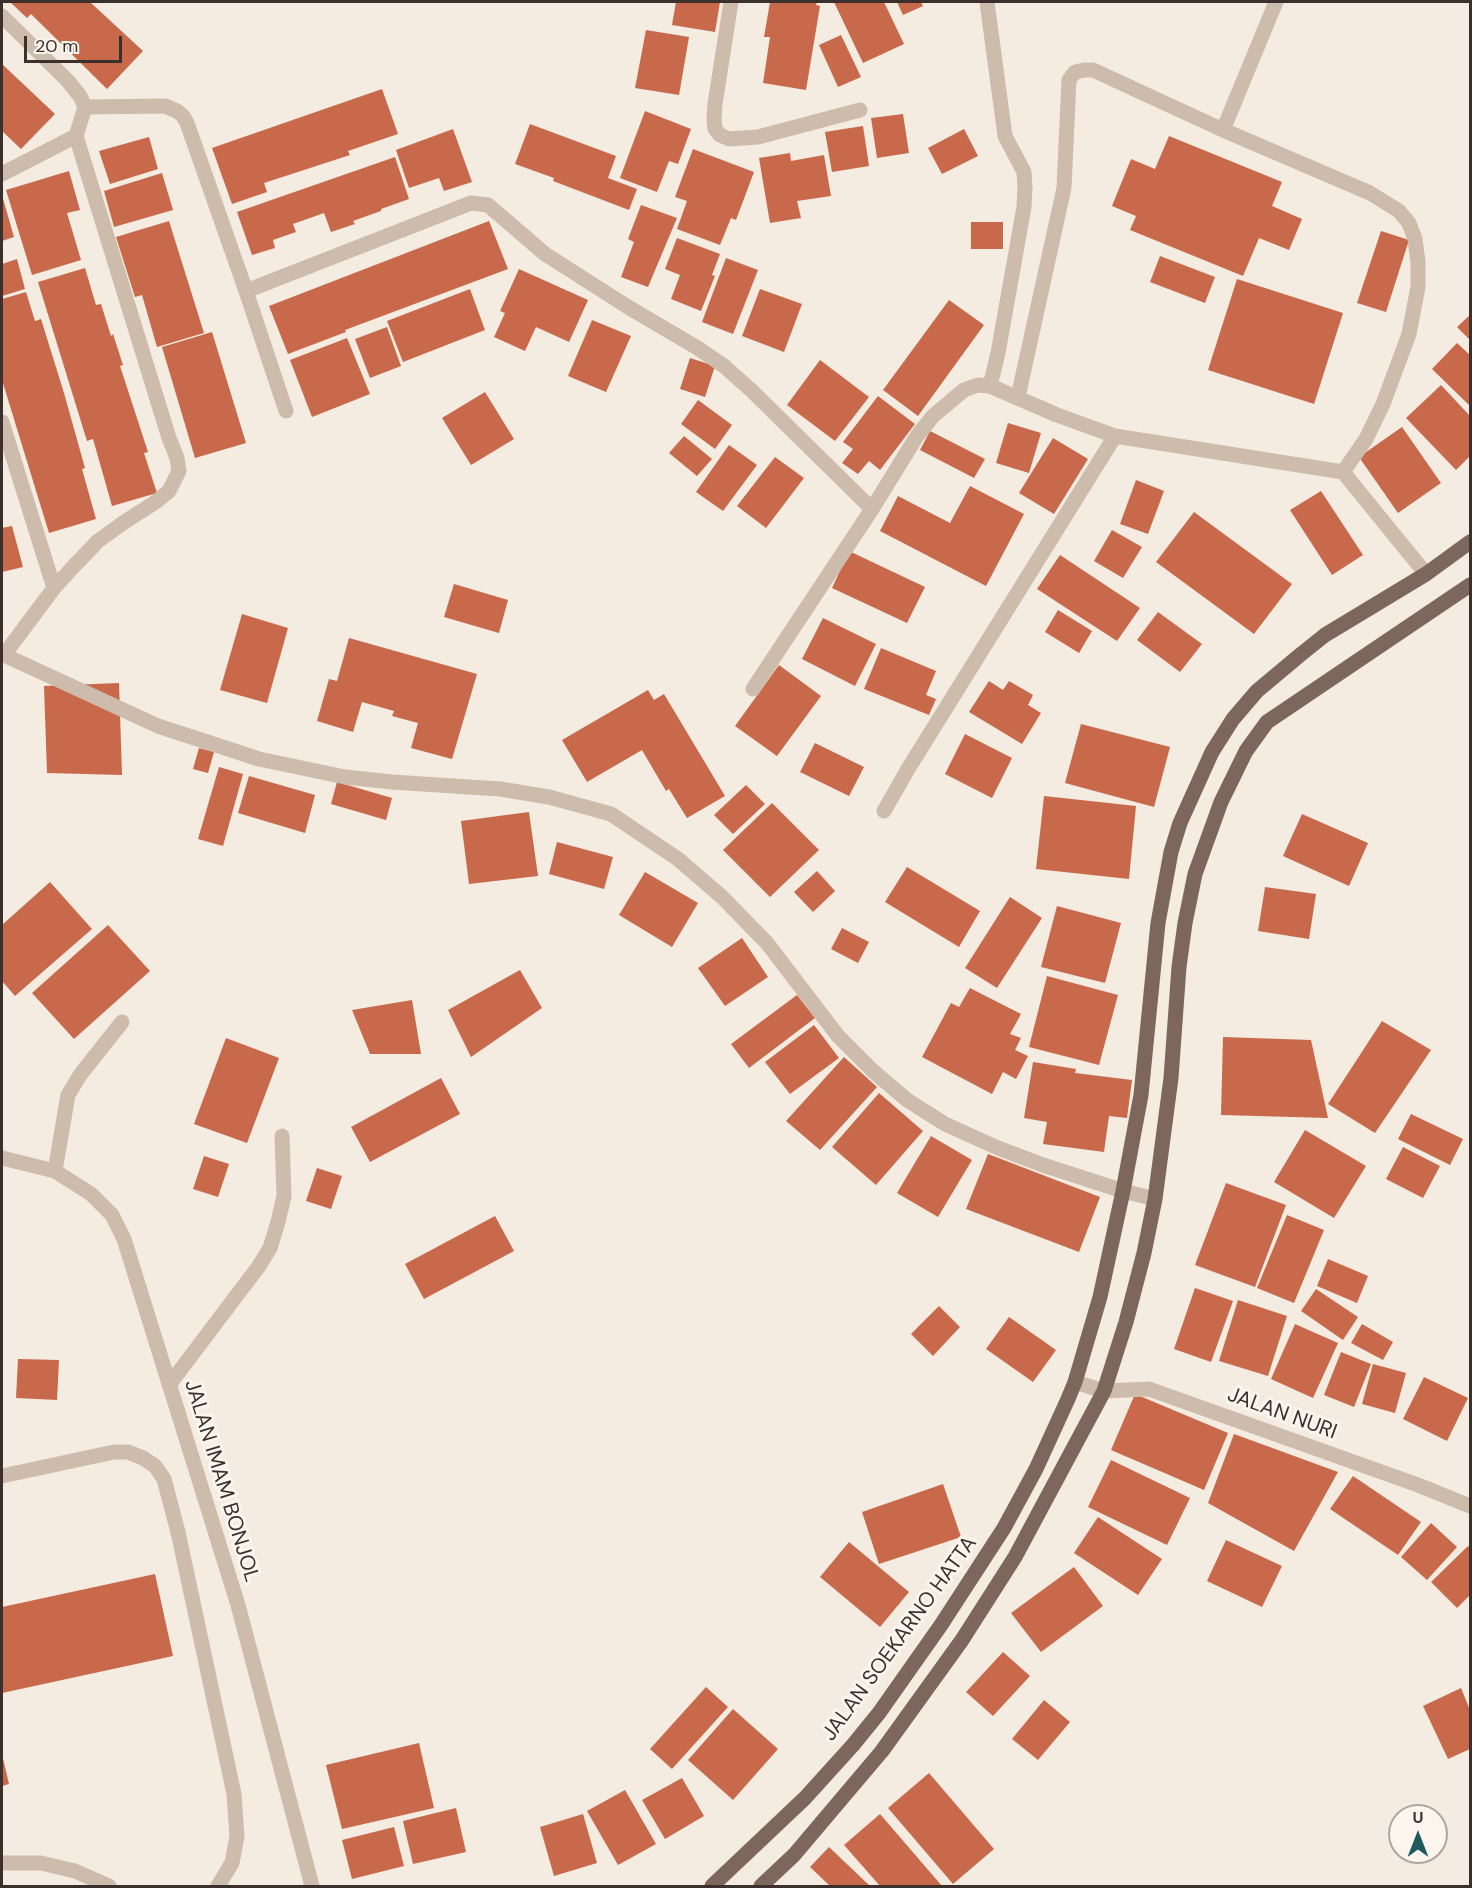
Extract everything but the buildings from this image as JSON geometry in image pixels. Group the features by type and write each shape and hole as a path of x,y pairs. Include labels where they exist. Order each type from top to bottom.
{"main road":[{"name":"JALAN SOEKARNO HATTA","path":"712,1887 805,1798 879,1713 941,1625 1004,1528 1036,1469 1076,1382 1107,1270 1141,1095 1153,965 1166,873 1180,823 1212,752 1233,719 1257,691 1325,635 1426,574 1470,542"},
{"path":"761,1887 794,1855 882,1751 962,1640 1015,1557 1104,1391 1126,1322 1155,1199 1171,1078 1179,967 1195,874 1221,802 1246,751 1267,722 1470,585"}],"street":[{"path":"731,2 715,104 715,129 720,135 729,139 758,137 860,110"},
{"path":"987,2 1005,136 1024,172 1025,187 1024,207 990,386"},
{"path":"1223,130 1276,2"},
{"path":"2,16 68,81 80,96 85,107 76,136 177,458 178,471 169,491 98,541 54,588 3,655 158,726 259,759 345,777 500,789 549,798 611,814 678,859 722,897 767,943 838,1036 873,1071 907,1100 945,1124 998,1148 1123,1191 1155,1199"},
{"path":"1018,397 1064,188 1069,80 1076,72 1094,70 1223,130 1370,194 1399,211 1408,223 1415,239 1418,262 1418,287 1409,334 1398,368 1370,430 1343,472"},
{"path":"85,107 165,106 183,116 286,411"},
{"path":"2,174 76,136"},
{"path":"246,291 471,203 488,205 545,254 724,366 872,509"},
{"path":"753,689 872,509 917,435 933,416 964,390 978,385 990,386 1057,415 1115,436 1343,472 1426,574"},
{"path":"2,422 54,588"},
{"path":"884,811 1115,436"},
{"path":"55,1171 68,1095 80,1075 122,1022"},
{"path":"169,1385 260,1266 270,1248 279,1222 284,1196 282,1136"},
{"name":"JALAN IMAM BONJOL","path":"2,1158 55,1171 91,1194 112,1215 124,1239 238,1605 312,1887"},
{"name":"JALAN NURI","path":"1076,1382 1104,1391 1149,1389 1418,1485 1470,1506"},
{"path":"2,1476 114,1452 128,1452 155,1466 164,1479 178,1532 234,1794 237,1836 232,1863 218,1887"},
{"path":"2,1863 40,1863 75,1871 109,1887"}]}
